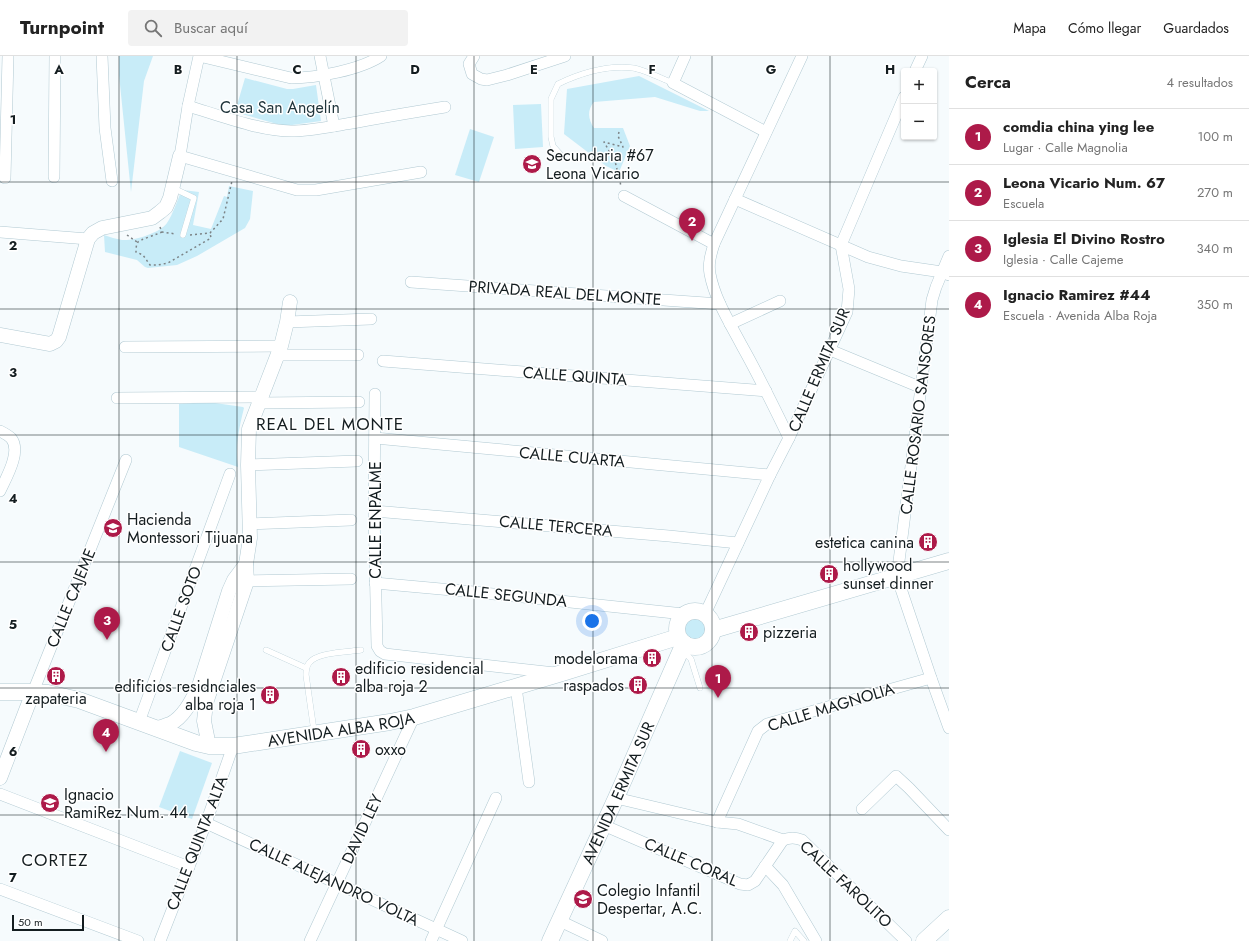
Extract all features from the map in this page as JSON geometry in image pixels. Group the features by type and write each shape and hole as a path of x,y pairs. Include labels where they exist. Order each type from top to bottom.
{"main road":[{"path":"713,630 949,562"},
{"path":"696,611 705,614 710,620 713,630 708,641 704,644 693,647 681,643 677,631 677,624 684,614 696,611"},
{"name":"AVENIDA ALBA ROJA","path":"0,692 48,693 79,700 196,743 209,746 234,746 414,717 562,673 681,643"},
{"name":"AVENIDA ERMITA SUR","path":"550,941 616,798 681,643"},
{"path":"924,941 949,918"}],"street":[{"path":"5,178 8,56"},
{"path":"54,177 55,56"},
{"path":"102,56 105,128 112,181"},
{"path":"0,334 50,344 54,343 59,337 88,239 93,233 102,228 155,216 166,207 173,188 180,156 188,106 199,56 291,78 303,78 366,64 381,56"},
{"path":"320,56 334,126"},
{"path":"474,56 469,64 472,74 481,79 487,80 565,56"},
{"path":"685,56 673,83 766,132"},
{"path":"790,438 720,304 710,274 709,258 714,244 802,56"},
{"path":"916,68 922,56"},
{"path":"841,245 901,104"},
{"path":"188,106 273,130 291,131 309,130 445,107"},
{"path":"180,156 291,189 306,191 421,172"},
{"path":"624,196 714,244"},
{"path":"735,199 868,257 901,266 945,274"},
{"path":"0,232 88,239"},
{"name":"CALLE ERMITA SUR","path":"705,614 770,475 790,438 847,312 849,289 841,245"},
{"name":"CALLE ROSARIO SANSORES","path":"897,577 932,300 936,287 945,274 949,256"},
{"name":"PRIVADA REAL DEL MONTE","path":"411,282 720,304"},
{"path":"730,324 780,301"},
{"path":"209,746 204,721 206,703 249,549 248,465 250,429 279,350 287,322 290,302"},
{"path":"287,322 371,320"},
{"path":"125,347 279,350 358,355"},
{"path":"830,350 922,388"},
{"name":"CALLE QUINTA","path":"383,361 766,391"},
{"name":"CALLE ENPALME","path":"375,394 375,583 377,646 380,651 385,654 562,673"},
{"path":"117,398 359,402"},
{"path":"0,431 12,439 15,446 13,461 0,491"},
{"name":"CALLE CUARTA","path":"375,438 770,475"},
{"name":"CALLE CAJEME","path":"33,692 126,460"},
{"path":"248,465 357,461"},
{"name":"CALLE SOTO","path":"139,722 230,474"},
{"name":"CALLE TERCERA","path":"374,511 662,535 738,543"},
{"path":"249,524 351,520"},
{"path":"897,577 930,678 949,728"},
{"path":"158,728 179,717 193,697 199,686 229,592 241,580 351,579"},
{"name":"CALLE SEGUNDA","path":"375,583 684,614"},
{"name":"CALLE MAGNOLIA","path":"717,822 758,731 766,724 930,678"},
{"path":"516,687 529,782"},
{"path":"0,778 33,692"},
{"name":"DAVID LEY","path":"310,941 414,717"},
{"name":"CALLE QUINTA ALTA","path":"160,941 234,746"},
{"path":"862,809 896,776 949,830"},
{"path":"0,794 189,867"},
{"path":"432,941 496,798"},
{"name":"CALLE FAROLITO","path":"616,798 717,822 738,824 783,840 791,837 802,840 906,941"},
{"name":"CALLE ALEJANDRO VOLTA","path":"206,823 462,941"},
{"name":"CALLE CORAL","path":"603,825 740,884 748,885 755,882 783,840"},
{"path":"765,866 784,885 816,941"},
{"path":"0,889 138,941"},
{"path":"560,920 602,941"}],"lane":[{"path":"561,156 553,146 551,137 551,99 558,84 575,75 595,70 614,68 634,68 673,83"},
{"path":"173,188 194,198 183,234"},
{"path":"681,643 691,659 700,688"},
{"path":"266,650 306,668"},
{"path":"315,734 306,676 306,668 309,662 321,656 361,650"},
{"path":"790,941 795,931 804,941"}],"path":[{"path":"619,132 618,136 623,148 604,142 615,161 624,196"},
{"path":"210,233 211,238 168,263 150,265 143,255 136,252 138,242 140,240 162,232 193,236 210,233 223,219 234,172"},
{"path":"155,216 162,232"}],"green space":[{"path":"119,56 153,56 144,81 131,192 119,75"},
{"path":"639,76 709,111 700,111 655,97 594,102 590,108 589,115 590,121 594,128 623,128 630,146 619,172 606,166 564,134 567,89"},
{"name":"Casa San Angelín","path":"245,78 287,89 316,85 321,121 285,126 235,112"},
{"path":"541,104 543,147 515,149 513,105"},
{"path":"470,129 494,137 479,182 455,175"},
{"path":"229,186 253,191 250,219 245,228 197,256 177,265 148,268 137,260 105,252 104,235 115,239 127,240 146,236 164,227 183,190 199,192 193,225 211,229 224,196 227,197"},
{"path":"208,402 244,408 237,444 238,467 179,447 179,404"},
{"path":"695,617 704,620 707,629 704,638 695,641 686,638 683,629 686,620"},
{"path":"180,751 212,763 192,819 159,807"}],"place":[{"name":"Secundaria #67 Leona Vicario","path":"532,164"},
{"name":"Leona Vicario Num. 67","path":"692,241"},
{"name":"Hacienda Montessori Tijuana","path":"113,528"},
{"name":"estetica canina","path":"928,542"},
{"name":"hollywood sunset dinner","path":"829,574"},
{"name":"pizzeria","path":"749,632"},
{"name":"Iglesia El Divino Rostro","path":"107,640"},
{"name":"modelorama","path":"652,658"},
{"name":"zapateria","path":"56,676"},
{"name":"edificio residencial alba roja 2","path":"341,677"},
{"name":"raspados","path":"638,685"},
{"name":"edificios residnciales alba roja 1","path":"270,695"},
{"name":"comdia china ying lee","path":"718,698"},
{"name":"oxxo","path":"361,749"},
{"name":"Ignacio Ramirez #44","path":"106,752"},
{"name":"Ignacio RamiRez Num. 44","path":"50,803"},
{"name":"Colegio Infantil Despertar, A.C.","path":"583,899"}],"district":[{"name":"REAL DEL MONTE","path":"330,424"},
{"name":"CORTEZ","path":"55,860"}]}
